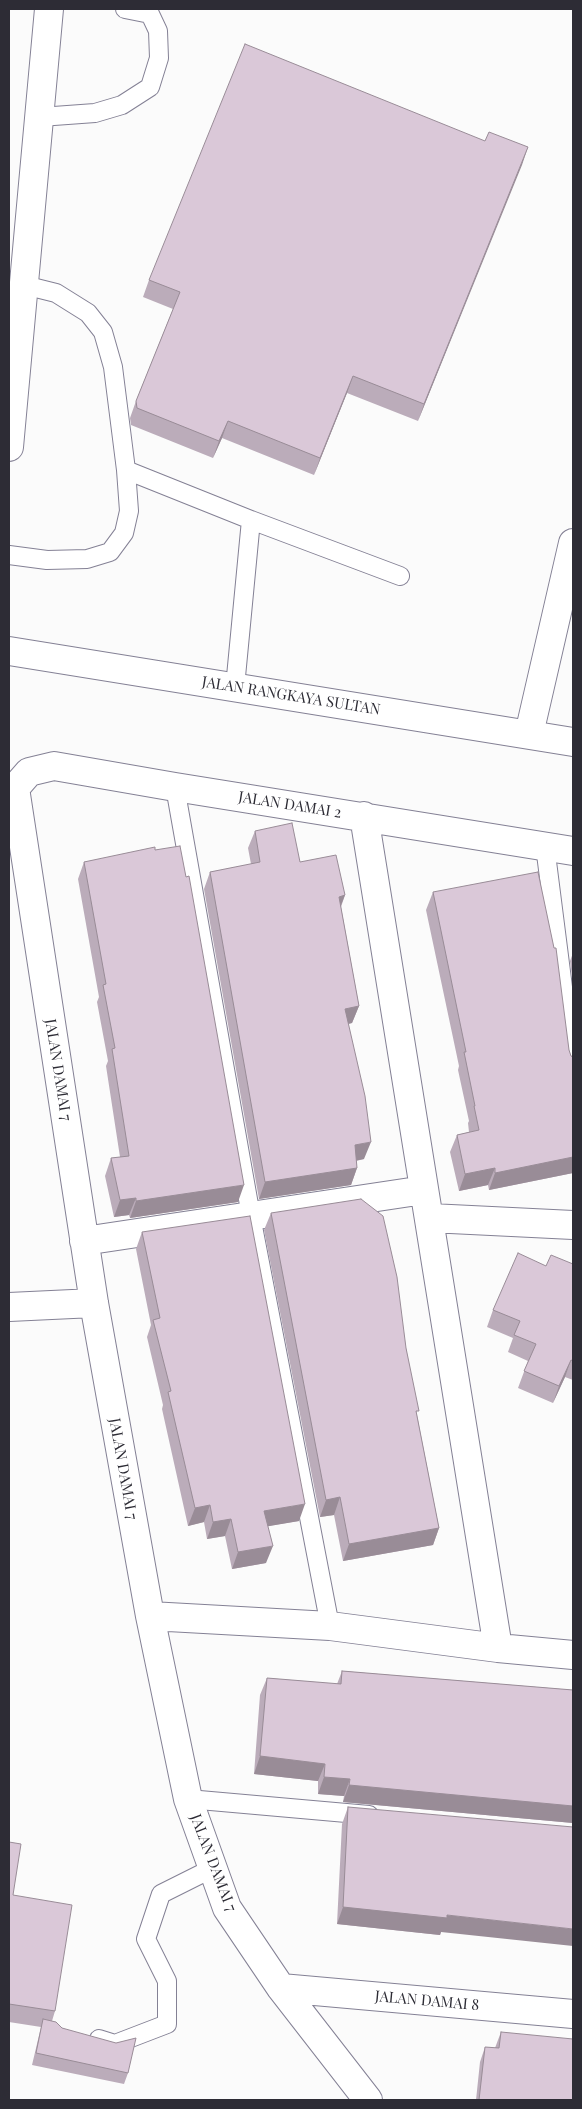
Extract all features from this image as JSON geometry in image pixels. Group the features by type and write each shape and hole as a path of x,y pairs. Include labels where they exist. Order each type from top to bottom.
{"street":[{"path":"9,447 49,9"},
{"path":"529,734 573,543"},
{"name":"JALAN RANGKAYA SULTAN","path":"9,651 573,742"},
{"name":"JALAN DAMAI 2","path":"15,788 29,772 54,766 573,850"},
{"name":"JALAN DAMAI 7","path":"15,788 94,1303 150,1616 188,1799 227,1908 281,1988 368,2100"},
{"path":"364,816 498,1648"},
{"path":"84,1241 424,1190"},
{"path":"430,1218 573,1226"},
{"path":"9,1307 94,1303"},
{"path":"150,1616 330,1626 573,1656"},
{"name":"JALAN DAMAI 8","path":"281,1988 573,2014"}],"lane":[{"path":"40,117 95,113 122,105 150,87 159,58 158,30 150,14 125,9"},
{"path":"9,555 47,560 87,559 110,552 124,533 129,511 126,470 113,367 103,332 88,313 56,293 24,284"},
{"path":"126,470 400,576"},
{"path":"235,687 252,520"},
{"path":"175,787 251,1216 330,1626"},
{"path":"545,846 573,1066"},
{"path":"188,1799 386,1817"},
{"path":"79,2034 115,2044 167,2024 167,1982 146,1939 162,1894 213,1868"}],"building":[{"path":"245,44 485,141 489,132 528,147 424,404 353,376 320,458 228,421 219,441 137,408 136,401 180,292 149,280"},
{"path":"292,823 300,862 336,855 345,895 339,897 359,1006 345,1009 365,1096 371,1142 355,1145 357,1168 265,1182 210,872 260,862 255,831"},
{"path":"180,846 186,877 189,876 244,1185 136,1201 136,1198 120,1200 111,1158 129,1156 112,1049 115,1048 103,985 106,984 84,862 155,847 155,850"},
{"path":"538,872 554,948 556,948 569,1050 573,1057 573,1157 495,1173 495,1168 465,1174 457,1135 479,1130 464,1052 466,1052 433,892"},
{"path":"361,1199 383,1216 397,1277 406,1348 419,1411 416,1411 439,1528 349,1544 340,1497 326,1500 271,1213"},
{"path":"250,1216 305,1504 264,1511 273,1546 238,1552 231,1519 213,1522 210,1505 195,1508 168,1392 171,1391 153,1320 160,1318 142,1232"},
{"path":"518,1253 546,1266 551,1255 573,1264 573,1361 571,1360 559,1386 524,1371 536,1344 514,1335 520,1321 493,1310"},
{"path":"342,1671 573,1690 573,1806 349,1785 350,1779 324,1777 325,1764 260,1756 267,1678 341,1684"},
{"path":"348,1807 573,1827 573,1929 447,1915 447,1918 343,1907"},
{"path":"9,1842 21,1844 13,1895 72,1905 55,2011 9,2004"},
{"path":"43,2019 56,2022 62,2028 116,2043 136,2038 128,2073 36,2053"},
{"path":"501,2032 573,2039 573,2100 479,2100 485,2047 499,2048"}]}
